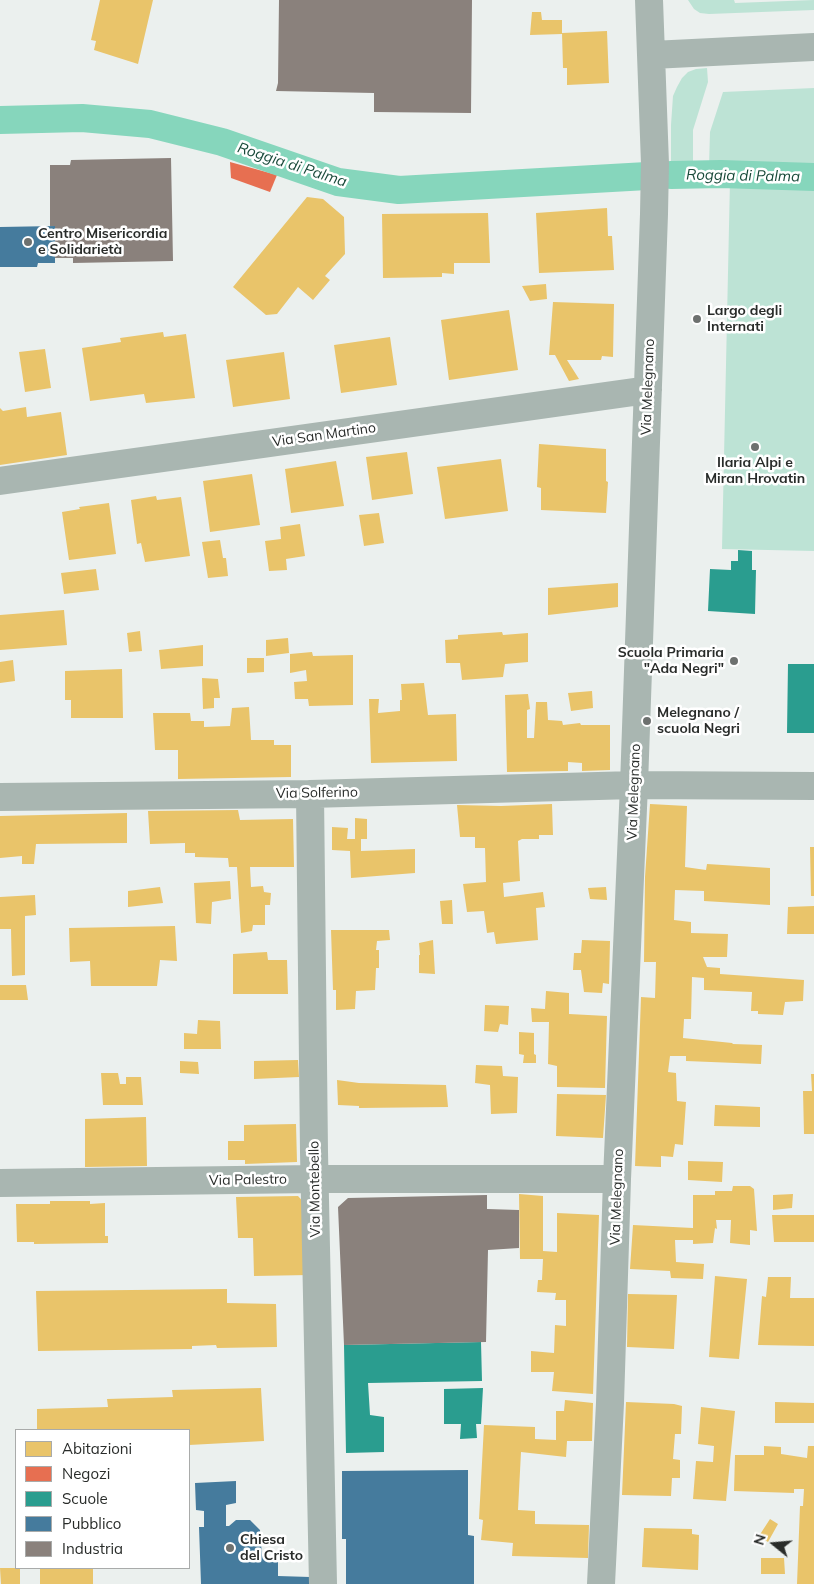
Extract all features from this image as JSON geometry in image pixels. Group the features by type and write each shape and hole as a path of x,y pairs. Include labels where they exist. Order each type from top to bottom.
{"street":[{"name":"Via Melegnano","path":"601,1584 634,784 655,164 649,0"},
{"path":"652,55 814,47"},
{"name":"Via San Martino","path":"0,481 648,390"},
{"name":"Via Solferino","path":"0,797 310,794 634,784 814,786"},
{"name":"Via Montebello","path":"310,794 322,1584"},
{"name":"Via Palestro","path":"0,1183 315,1179 617,1179"}],"green space":[{"path":"688,0 734,0 735,3 814,0 814,10 709,14 700,13 694,9"},
{"path":"707,68 708,82 693,130 693,167 671,168 673,96 682,78 688,72"},
{"path":"814,88 814,164 709,167 710,132 723,92"},
{"path":"730,180 814,183 814,551 722,549"}],"building: Abitazioni":[{"path":"100,0 153,0 138,64 94,50 96,41 91,40"},
{"path":"532,12 541,12 542,20 562,20 562,34 530,35"},
{"path":"607,31 609,83 567,85 567,68 563,68 562,33"},
{"path":"307,197 323,199 344,217 345,254 325,276 330,280 313,300 298,287 277,314 266,315 233,287"},
{"path":"607,208 608,236 612,236 614,270 539,273 536,213"},
{"path":"488,213 490,263 454,263 454,274 442,273 442,277 383,278 382,214"},
{"path":"546,284 547,299 530,301 522,286"},
{"path":"553,302 614,304 613,357 602,356 601,360 567,360 579,379 569,381 555,355 549,355"},
{"path":"509,310 518,370 449,380 441,320"},
{"path":"163,332 164,337 186,334 195,398 146,403 144,394 90,401 82,348 121,342 120,338"},
{"path":"390,337 397,385 341,393 334,345"},
{"path":"45,349 51,388 25,392 19,352"},
{"path":"284,352 290,399 233,407 226,360"},
{"path":"26,407 27,417 61,412 67,455 0,465 0,408 3,411"},
{"path":"539,444 606,449 606,481 608,482 606,513 541,510 541,488 537,487"},
{"path":"407,452 413,494 372,500 366,457"},
{"path":"501,459 508,511 445,519 437,467"},
{"path":"336,461 344,506 291,513 285,469"},
{"path":"252,474 260,525 210,532 203,481"},
{"path":"156,496 157,500 181,497 190,556 145,562 141,543 137,544 131,500"},
{"path":"109,503 116,554 69,560 62,512 80,509 79,507"},
{"path":"379,513 384,543 364,546 359,515"},
{"path":"300,524 305,556 286,559 287,570 269,571 265,541 281,539 280,527"},
{"path":"220,540 223,558 226,558 228,576 208,578 202,542"},
{"path":"96,569 99,590 64,594 61,573"},
{"path":"618,583 618,607 548,615 548,588"},
{"path":"64,610 67,645 0,650 0,615"},
{"path":"140,631 142,651 129,652 127,633"},
{"path":"502,632 503,635 528,633 528,662 505,664 503,677 462,680 460,663 446,663 445,640 458,639 458,635"},
{"path":"288,638 289,653 266,656 266,640"},
{"path":"203,645 203,666 161,669 159,650"},
{"path":"312,652 313,656 353,655 353,705 309,706 308,699 295,699 294,682 307,681 306,670 290,673 290,654"},
{"path":"247,658 264,658 264,672 247,673"},
{"path":"13,660 15,681 0,683 0,662"},
{"path":"122,669 123,718 71,718 71,700 65,700 65,671"},
{"path":"202,678 218,679 220,698 214,698 214,708 203,709"},
{"path":"424,683 428,715 456,714 457,761 371,763 369,699 379,699 378,713 400,711 400,700 402,700 401,684"},
{"path":"592,691 593,708 571,711 568,693"},
{"path":"528,694 530,709 527,710 527,738 534,738 536,702 547,702 548,720 562,721 563,725 580,723 581,725 610,725 610,770 582,771 582,763 568,762 568,771 507,772 505,695"},
{"path":"249,707 251,740 274,740 274,745 291,745 291,777 178,779 178,750 155,750 153,713 190,713 191,721 204,721 204,727 230,726 232,708"},
{"path":"552,804 553,835 539,835 539,839 522,839 518,841 520,881 503,883 504,897 543,892 545,907 536,908 538,940 496,944 494,932 487,933 484,911 467,912 463,884 486,882 485,848 475,848 475,837 460,837 457,805"},
{"path":"650,804 687,806 685,867 706,870 707,864 770,868 770,905 704,901 704,891 675,890 674,920 691,922 691,933 728,934 727,957 703,957 707,967 720,968 720,974 804,980 803,1001 785,1002 783,1015 758,1014 758,1011 751,1011 752,992 704,990 704,978 692,977 691,1019 684,1019 683,1038 733,1044 762,1045 761,1064 686,1061 686,1056 670,1056 668,1072 676,1073 677,1101 686,1102 683,1145 675,1144 673,1157 661,1156 661,1167 635,1166 641,997 655,998 656,962 644,962 645,877"},
{"path":"238,810 240,820 293,819 294,867 250,867 251,887 263,886 264,892 271,893 270,905 265,905 265,925 253,925 252,931 241,933 237,867 229,867 228,858 195,857 195,853 185,853 185,843 150,844 148,811"},
{"path":"127,813 127,843 36,844 34,864 22,864 22,856 0,858 0,816"},
{"path":"355,818 367,819 367,839 361,839 361,851 415,849 415,873 351,878 350,851 332,850 332,827 348,828 347,839 355,839"},
{"path":"810,847 814,847 814,896 811,896"},
{"path":"230,881 231,899 212,902 211,924 196,923 194,883"},
{"path":"160,887 163,903 128,907 128,891"},
{"path":"606,887 607,900 590,899 588,888"},
{"path":"35,895 36,915 25,916 25,975 12,976 11,929 0,929 0,897"},
{"path":"452,900 453,924 442,924 440,901"},
{"path":"814,906 814,934 787,934 788,907"},
{"path":"175,926 177,961 160,960 157,986 91,986 90,961 70,962 69,928"},
{"path":"331,930 389,930 390,940 377,941 376,950 379,950 379,968 376,968 375,990 356,991 355,1009 336,1010 336,990 333,990"},
{"path":"433,940 435,974 419,973 419,943"},
{"path":"582,940 610,941 609,984 603,983 602,993 584,992 581,970 573,970 574,953 581,953"},
{"path":"267,952 268,960 287,960 288,994 233,994 233,954"},
{"path":"0,985 26,985 28,1000 0,1000"},
{"path":"546,991 569,993 569,1014 607,1016 605,1088 557,1087 557,1066 548,1064 549,1022 532,1022 531,1008 545,1009"},
{"path":"485,1005 509,1006 508,1025 500,1024 498,1032 484,1031"},
{"path":"198,1020 220,1021 221,1049 184,1049 184,1033 197,1034"},
{"path":"519,1032 534,1033 536,1063 523,1063 524,1055 519,1054"},
{"path":"298,1060 299,1077 254,1079 254,1061"},
{"path":"180,1061 198,1062 199,1074 180,1073"},
{"path":"476,1065 502,1066 503,1076 518,1077 517,1113 491,1114 490,1085 475,1083"},
{"path":"101,1073 118,1073 120,1084 126,1084 126,1077 141,1077 143,1105 103,1105"},
{"path":"811,1074 814,1074 814,1134 804,1134 803,1091 812,1091"},
{"path":"337,1080 359,1083 446,1085 448,1107 359,1108 359,1106 338,1105"},
{"path":"557,1094 606,1095 603,1138 556,1136"},
{"path":"715,1105 760,1107 760,1127 714,1126"},
{"path":"146,1117 147,1166 85,1167 85,1119"},
{"path":"296,1124 297,1162 245,1164 245,1160 228,1160 228,1141 244,1141 244,1125"},
{"path":"688,1161 723,1162 722,1182 688,1180"},
{"path":"733,1186 750,1186 754,1189 757,1231 750,1230 750,1245 730,1243 731,1220 716,1220 717,1229 715,1228 713,1243 693,1244 693,1240 675,1240 676,1262 704,1264 703,1279 671,1278 670,1271 630,1269 633,1225 693,1228 693,1195 715,1195 715,1191 732,1191"},
{"path":"519,1194 543,1196 543,1251 557,1252 557,1213 599,1215 593,1394 552,1391 554,1372 531,1372 531,1351 554,1353 555,1325 566,1326 566,1300 555,1300 556,1293 537,1292 538,1280 542,1280 543,1259 520,1259"},
{"path":"793,1194 792,1208 773,1210 773,1195"},
{"path":"298,1196 307,1206 309,1275 254,1276 253,1238 238,1238 236,1197"},
{"path":"50,1201 90,1201 90,1204 105,1203 105,1236 108,1236 108,1243 34,1244 34,1242 17,1242 16,1204 50,1204"},
{"path":"772,1215 814,1215 814,1242 774,1242"},
{"path":"715,1276 747,1279 739,1359 709,1357"},
{"path":"768,1277 791,1277 790,1298 814,1298 814,1346 758,1345 762,1296 766,1297"},
{"path":"227,1289 227,1303 276,1304 277,1347 217,1348 216,1345 192,1346 192,1349 38,1351 36,1291"},
{"path":"628,1294 677,1295 674,1349 627,1347"},
{"path":"261,1388 264,1441 190,1445 190,1429 37,1429 37,1409 108,1407 107,1399 173,1397 172,1390"},
{"path":"565,1400 593,1403 592,1441 567,1441 566,1457 521,1452 518,1510 535,1511 535,1524 589,1525 588,1558 512,1556 513,1543 481,1540 483,1520 479,1519 484,1425 535,1427 535,1439 556,1440 556,1411 564,1411"},
{"path":"626,1402 682,1406 681,1434 675,1434 673,1459 680,1460 680,1478 672,1478 671,1496 622,1495"},
{"path":"775,1402 814,1403 814,1423 775,1423"},
{"path":"701,1407 735,1411 726,1501 693,1499 696,1461 713,1462 714,1446 698,1444"},
{"path":"764,1446 781,1447 781,1454 807,1458 808,1446 814,1446 814,1584 797,1584 800,1506 803,1506 804,1489 794,1489 794,1493 734,1491 735,1455 764,1455"},
{"path":"770,1519 778,1524 768,1542 759,1536"},
{"path":"644,1528 692,1529 692,1534 699,1535 698,1570 642,1567"},
{"path":"761,1558 784,1558 785,1574 761,1574"},
{"path":"0,1568 20,1569 20,1584 1,1584"},
{"path":"40,1569 93,1569 93,1584 40,1584"}],"building: Negozi":[{"path":"230,162 277,175 270,192 231,178"}],"building: Scuole":[{"path":"738,550 752,551 752,570 756,570 755,614 708,611 710,569 731,570 731,561 738,561"},
{"path":"788,664 814,664 814,733 787,733"},
{"path":"481,1342 482,1381 368,1383 370,1415 384,1417 384,1452 346,1453 344,1345"},
{"path":"483,1388 481,1424 476,1424 477,1438 460,1439 461,1424 444,1424 444,1389"}],"building: Pubblico":[{"name":"Centro Misericordia e Solidarietà","path":"55,226 55,263 38,263 37,267 0,267 0,227"},
{"path":"468,1470 468,1535 474,1536 474,1584 346,1584 346,1539 342,1539 342,1471"},
{"name":"Chiesa del Cristo","path":"236,1481 236,1503 226,1505 226,1526 229,1526 236,1520 250,1520 260,1530 262,1556 270,1556 278,1562 278,1576 310,1577 310,1584 201,1584 199,1527 204,1527 204,1511 196,1510 195,1483"}],"building: Industria":[{"path":"279,0 472,0 471,113 374,112 374,93 276,91 278,83"},
{"path":"171,158 173,261 73,263 73,258 55,258 55,226 50,226 50,165 70,165 71,160"},
{"path":"487,1195 487,1209 519,1210 519,1248 488,1250 486,1342 344,1345 338,1207 348,1198"}],"waterway":[{"name":"Roggia di Palma","path":"0,120 82,118 150,124 222,142 338,182 399,190 647,176"},
{"name":"Roggia di Palma","path":"671,175 721,174 814,177"}],"place":[{"name":"Centro Misericordia e Solidarietà","path":"28,242"},
{"name":"Largo degli Internati","path":"697,319"},
{"name":"Ilaria Alpi e Miran Hrovatin","path":"755,447"},
{"name":"Scuola Primaria \"Ada Negri\"","path":"734,661"},
{"name":"Melegnano / scuola Negri","path":"647,721"},
{"name":"Chiesa del Cristo","path":"230,1548"}]}
